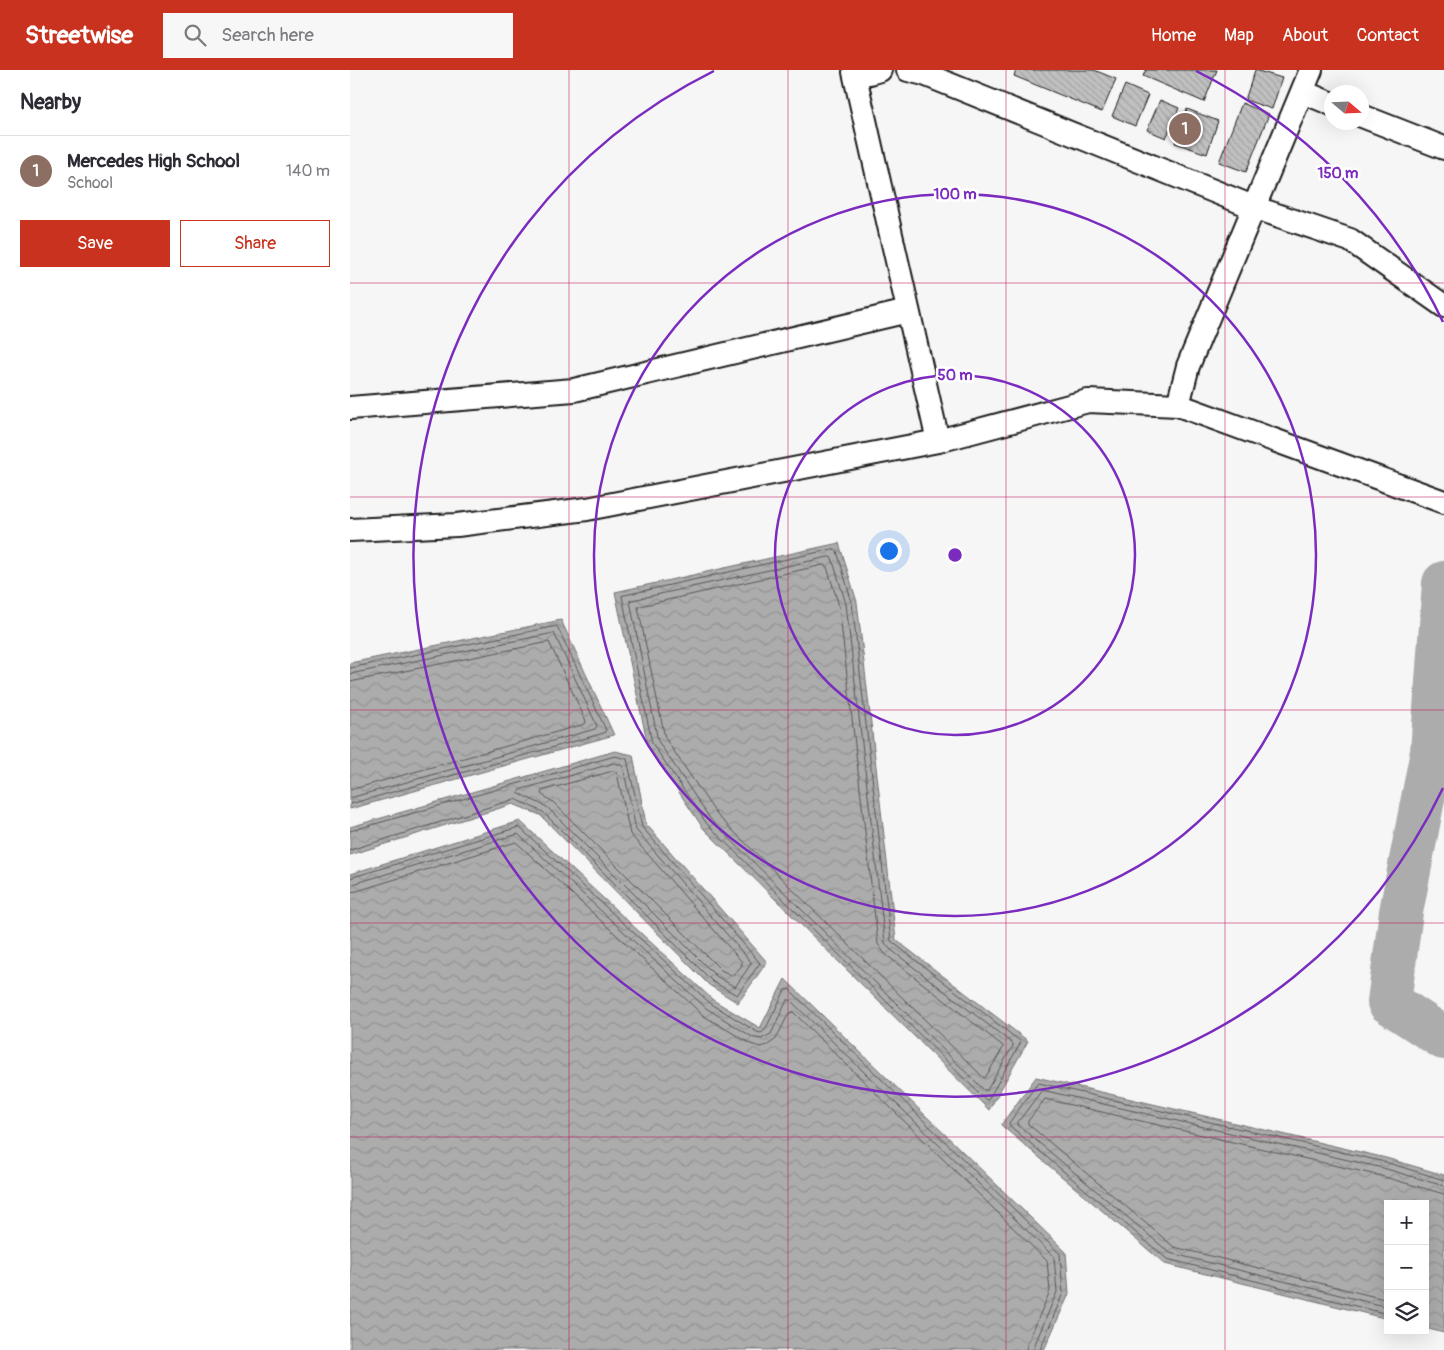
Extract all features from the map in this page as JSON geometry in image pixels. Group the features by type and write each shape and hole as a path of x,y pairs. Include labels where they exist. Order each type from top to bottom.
{"street":[{"path":"880,70 870,73 854,72 938,440"},
{"path":"908,70 933,77 1253,207 1350,240 1444,306"},
{"path":"1178,405 1188,366 1311,70"},
{"path":"1302,92 1324,101"},
{"path":"1369,119 1444,148"},
{"path":"350,408 574,390 908,311"},
{"path":"350,530 457,525 587,510 938,440 1088,400 1178,405 1444,502"}],"water":[{"path":"839,543 857,602 896,940 1028,1041 989,1110 703,828 648,746 615,592"},
{"path":"561,620 614,735 350,809 350,663"},
{"path":"615,751 633,755 646,824 767,962 738,1003 709,985 540,815 513,804 350,855 350,827"},
{"path":"520,821 713,1000 760,1028 785,979 1066,1252 1069,1294 1044,1350 350,1350 350,874"},
{"path":"1036,1077 1386,1158 1444,1175 1444,1333 1429,1329 1429,1200 1384,1200 1384,1318 1165,1264 1001,1125"}],"building":[{"path":"1016,70 1094,70 1116,79 1102,112 1014,76"},
{"path":"1146,70 1217,70 1204,102 1143,76"},
{"path":"1255,70 1282,78 1272,109 1245,100"},
{"path":"1125,85 1148,95 1135,126 1112,116"},
{"path":"1160,100 1179,108 1166,138 1147,130"},
{"path":"1242,103 1269,114 1246,172 1219,162"},
{"path":"1187,109 1218,121 1207,154 1175,143"}],"waterway":[{"path":"1444,583 1432,752 1401,912 1389,1002 1444,1038"}],"place":[{"name":"Mercedes High School","path":"1185,129"}]}
